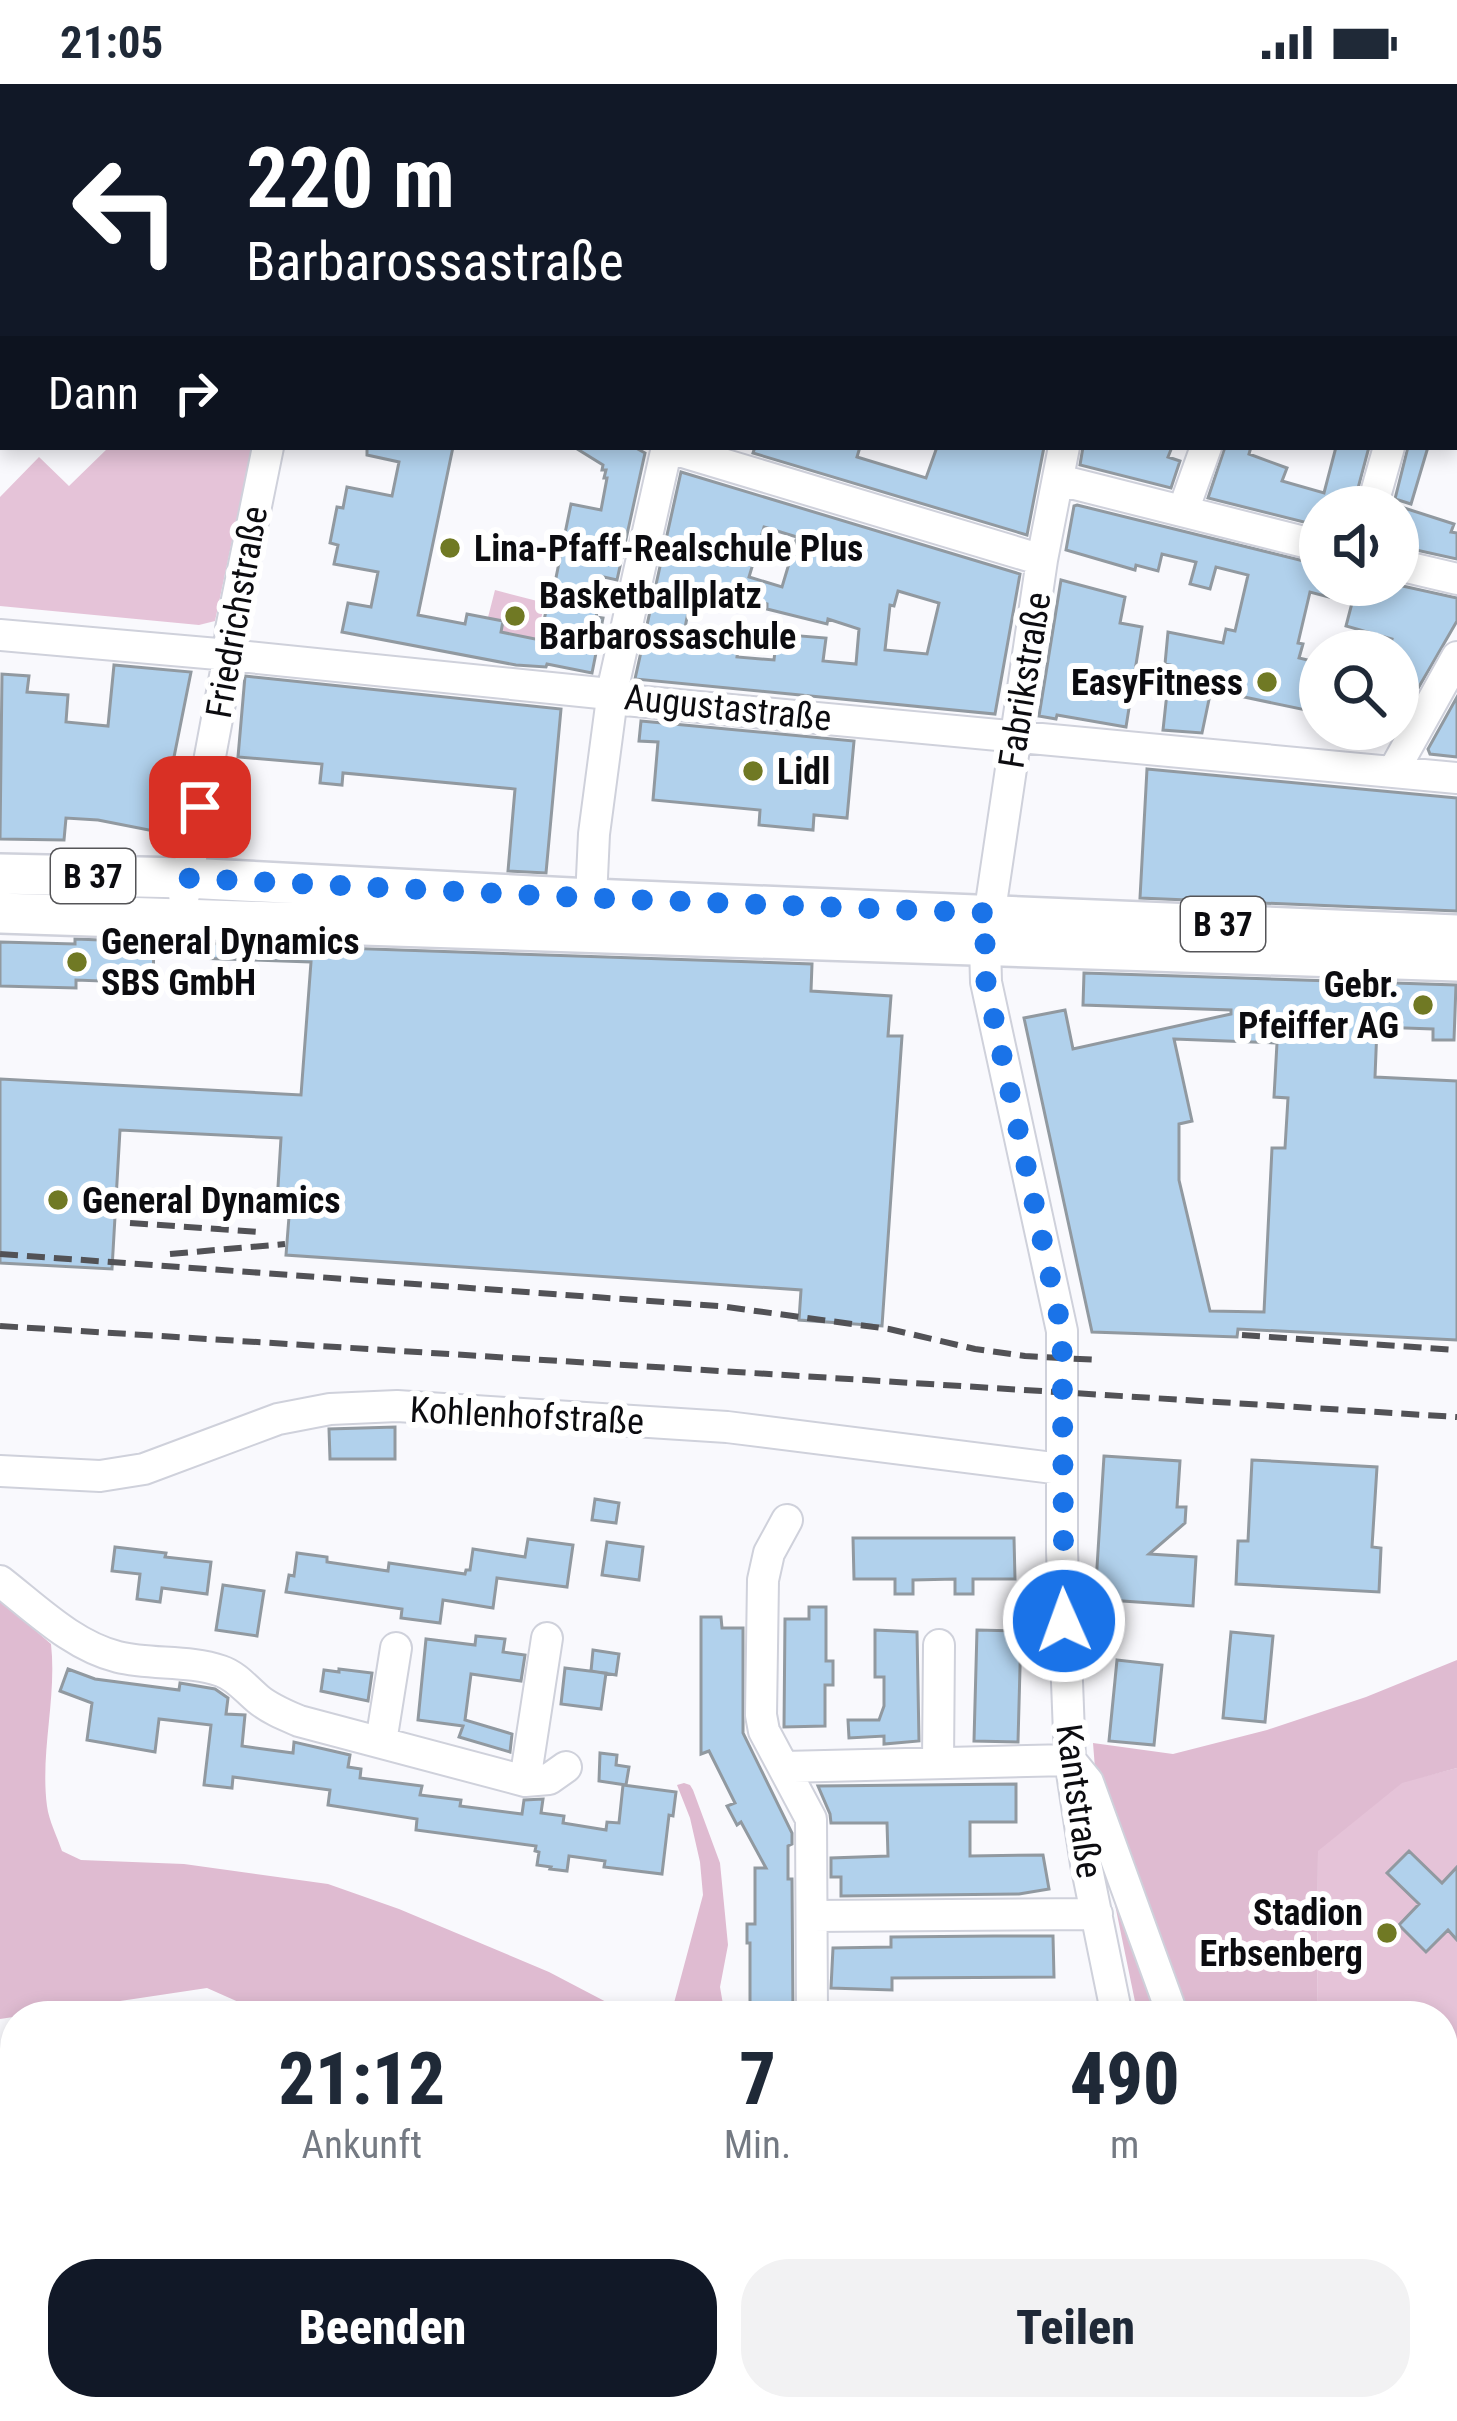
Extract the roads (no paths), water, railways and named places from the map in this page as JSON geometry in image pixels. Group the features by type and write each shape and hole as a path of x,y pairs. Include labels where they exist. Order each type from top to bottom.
{"main road":[{"name":"B 37","path":"0,874 591,898 1457,961"},
{"name":"B 37","path":"0,913 247,923 1457,934"}],"street":[{"name":"Friedrichstraße","path":"181,919 267,450"},
{"path":"591,898 594,834 612,696 666,450"},
{"path":"677,450 1042,560"},
{"name":"Fabrikstraße","path":"987,928 1042,560 1064,450"},
{"path":"1183,512 1205,450"},
{"path":"1378,486 1388,450"},
{"path":"1059,480 1299,541"},
{"path":"1419,570 1457,580"},
{"name":"Augustastraße","path":"0,635 230,655 625,700 1457,778"},
{"path":"1393,772 1457,657"},
{"name":"Kantstraße","path":"987,928 986,982 1062,1331 1062,1574 1070,1760 1114,2001"},
{"name":"Kohlenhofstraße","path":"0,1471 100,1476 144,1469 278,1419 330,1409 397,1406 727,1427 1061,1469"},
{"path":"787,1520 763,1580 761,1715 764,1731 811,1819 812,2001"},
{"path":"0,1581 59,1628 101,1652 218,1669 261,1702 299,1721 525,1781 549,1779 566,1767"},
{"path":"525,1781 547,1637"},
{"path":"938,1762 939,1645"},
{"path":"381,1742 396,1648"},
{"path":"784,1767 1070,1760 1088,1782 1168,2001"},
{"path":"812,1916 1097,1914"}],"railway":[{"path":"130,1223 260,1232"},
{"path":"170,1254 285,1244"},
{"path":"0,1254 719,1306 889,1329 975,1349 1099,1360"},
{"path":"0,1326 1457,1417"},
{"path":"1242,1335 1457,1350"}],"place":[{"name":"Lina-Pfaff-Realschule Plus","path":"450,548"},
{"name":"Basketballplatz Barbarossaschule","path":"515,616"},
{"name":"EasyFitness","path":"1267,682"},
{"name":"Lidl","path":"753,771"},
{"name":"General Dynamics SBS GmbH","path":"77,962"},
{"name":"Gebr. Pfeiffer AG","path":"1423,1005"},
{"name":"General Dynamics","path":"58,1200"},
{"name":"Stadion Erbsenberg","path":"1387,1933"}]}
